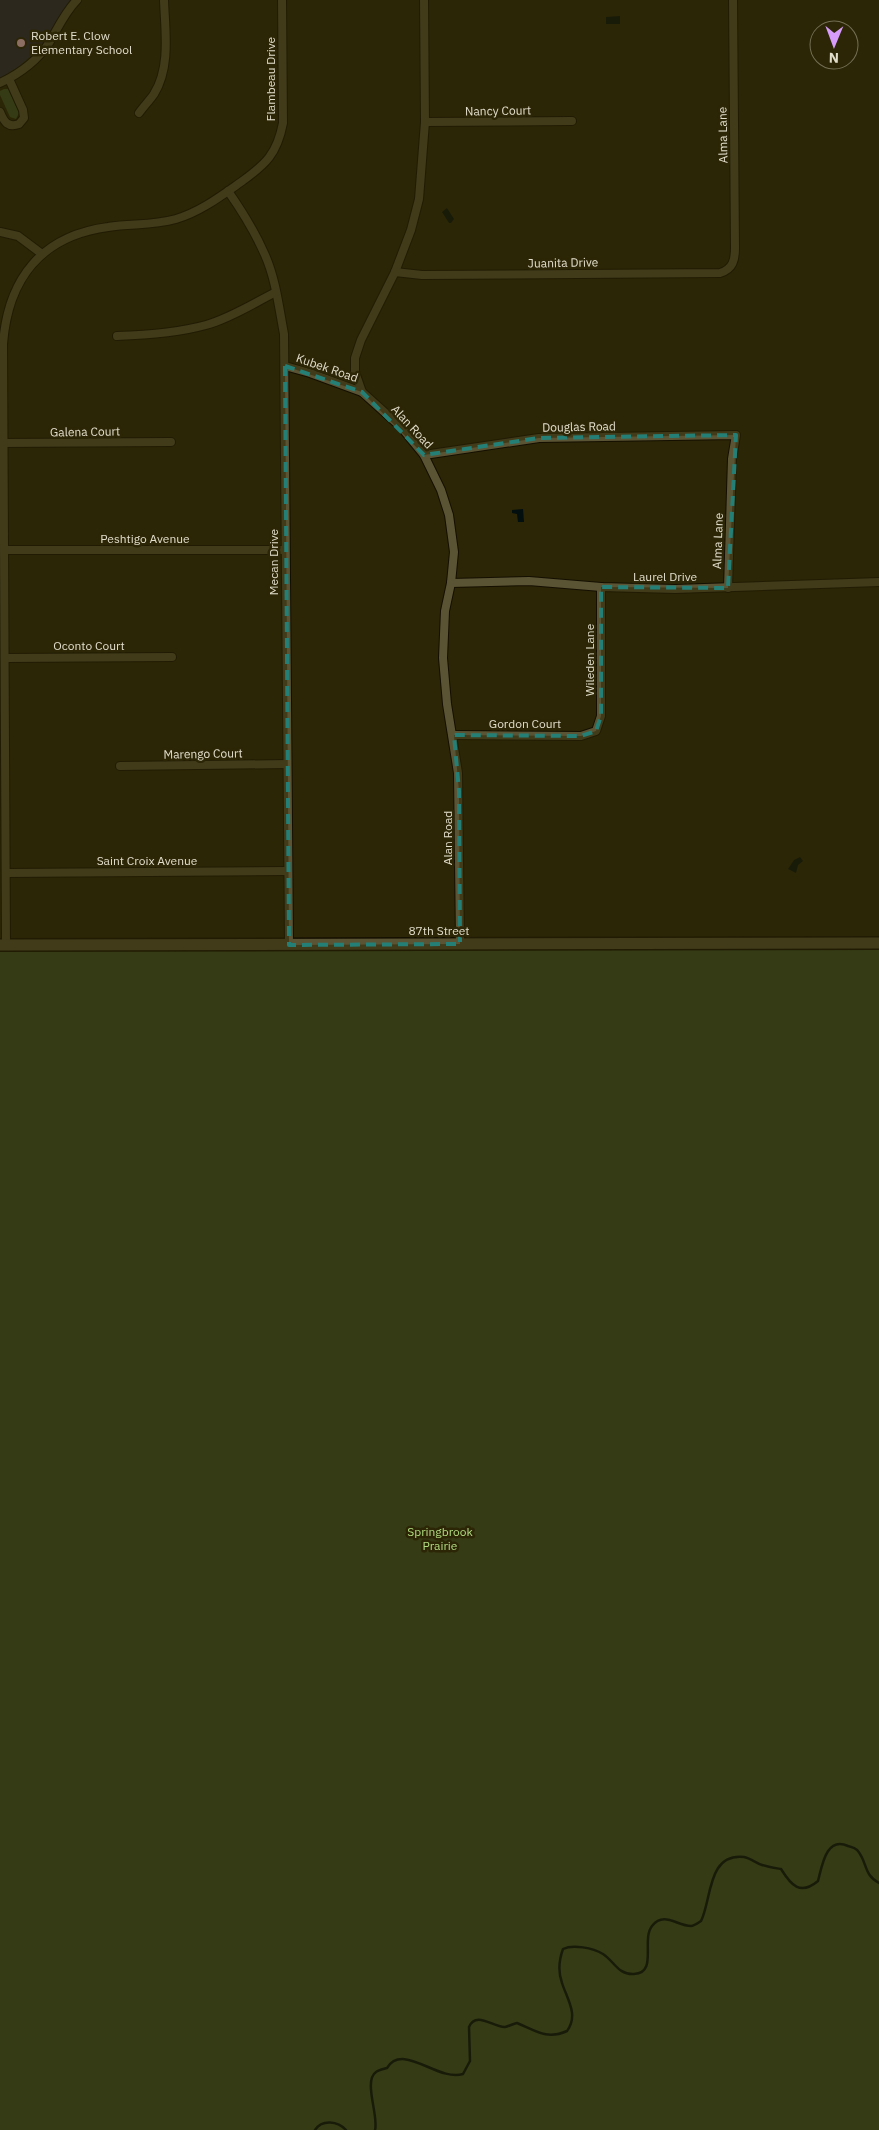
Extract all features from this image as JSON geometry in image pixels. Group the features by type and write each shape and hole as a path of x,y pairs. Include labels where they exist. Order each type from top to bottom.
{"street":[{"path":"0,83 40,55 64,16 77,0"},
{"path":"139,113 154,93 162,77 165,52 164,0"},
{"name":"Flambeau Drive","path":"3,945 6,873 6,658 2,443 5,320 13,294 26,272 42,254 68,238 89,230 111,226 152,225 178,219 200,209 228,191 261,167 272,156 280,140 283,123 282,0"},
{"path":"362,392 355,372 355,358 361,340 395,272 411,230 419,199 425,122 424,0"},
{"name":"Alma Lane","path":"730,268 735,258 736,248 733,0"},
{"path":"0,112 5,123 11,126 19,124 24,118 23,110 9,78"},
{"name":"Nancy Court","path":"425,122 572,121"},
{"name":"Mecan Drive","path":"228,191 250,224 266,256 276,292 284,334 289,945"},
{"path":"0,232 18,236 42,254"},
{"name":"Juanita Drive","path":"395,272 422,275 720,273 730,268"},
{"path":"117,336 178,331 207,324 235,313 276,292"},
{"name":"Kubek Road","path":"285,366 362,392"},
{"name":"Alan Road","path":"362,392 402,428 424,455 441,490 449,515 454,552 451,583 445,611 443,658 447,704 454,735 459,791 460,944"},
{"name":"Alma Lane","path":"728,588 732,459 736,436"},
{"name":"Douglas Road","path":"424,455 539,438 736,436"},
{"name":"Galena Court","path":"2,443 171,442"},
{"name":"Peshtigo Avenue","path":"4,550 285,550"},
{"name":"Laurel Drive","path":"451,583 529,581 602,587 728,588 879,582"},
{"name":"Wileden Lane","path":"596,731 601,716 602,587"},
{"name":"Oconto Court","path":"6,658 172,657"},
{"name":"Gordon Court","path":"454,735 581,736 596,731"},
{"name":"Marengo Court","path":"120,766 287,764"},
{"name":"Saint Croix Avenue","path":"6,873 288,871"},
{"name":"87th Street","path":"3,945 879,943"}],"highlighted area":[{"path":"285,366 362,392 424,455 539,438 736,435 728,588 601,587 601,716 596,731 581,736 454,735 459,791 460,944 289,945"}],"shaded area":[{"name":"Robert E. Clow Elementary School","path":"0,0 70,0 39,49 18,67 0,78"},
{"path":"620,16 620,24 606,24 606,17"},
{"path":"447,208 454,219 451,223 449,223 442,212"},
{"path":"523,509 524,522 518,522 517,514 512,513 512,510"},
{"path":"800,857 803,861 798,865 796,873 788,869 794,860"}],"green space":[{"path":"8,89 19,113 16,119 10,117 0,95 0,91"},
{"name":"Springbrook Prairie","path":"0,947 879,947 879,2130 0,2130"}],"waterway":[{"path":"375,2130 376,2124 371,2083 372,2077 376,2072 387,2068 394,2061 402,2059 443,2073 463,2074 470,2061 469,2027 476,2020 486,2021 501,2027 517,2023 547,2035 560,2034 567,2031 572,2019 572,2013 560,1975 563,1949 583,1947 594,1950 603,1954 624,1972 629,1974 641,1972 647,1962 648,1939 652,1926 666,1919 691,1926 701,1921 713,1879 723,1862 732,1858 748,1858 762,1865 781,1869 792,1884 796,1887 806,1888 818,1881 826,1854 835,1845 841,1844 857,1850 870,1876 879,1883"},
{"path":"315,2130 318,2126 330,2122 346,2130"}],"place":[{"name":"Robert E. Clow Elementary School","path":"21,43"}]}
